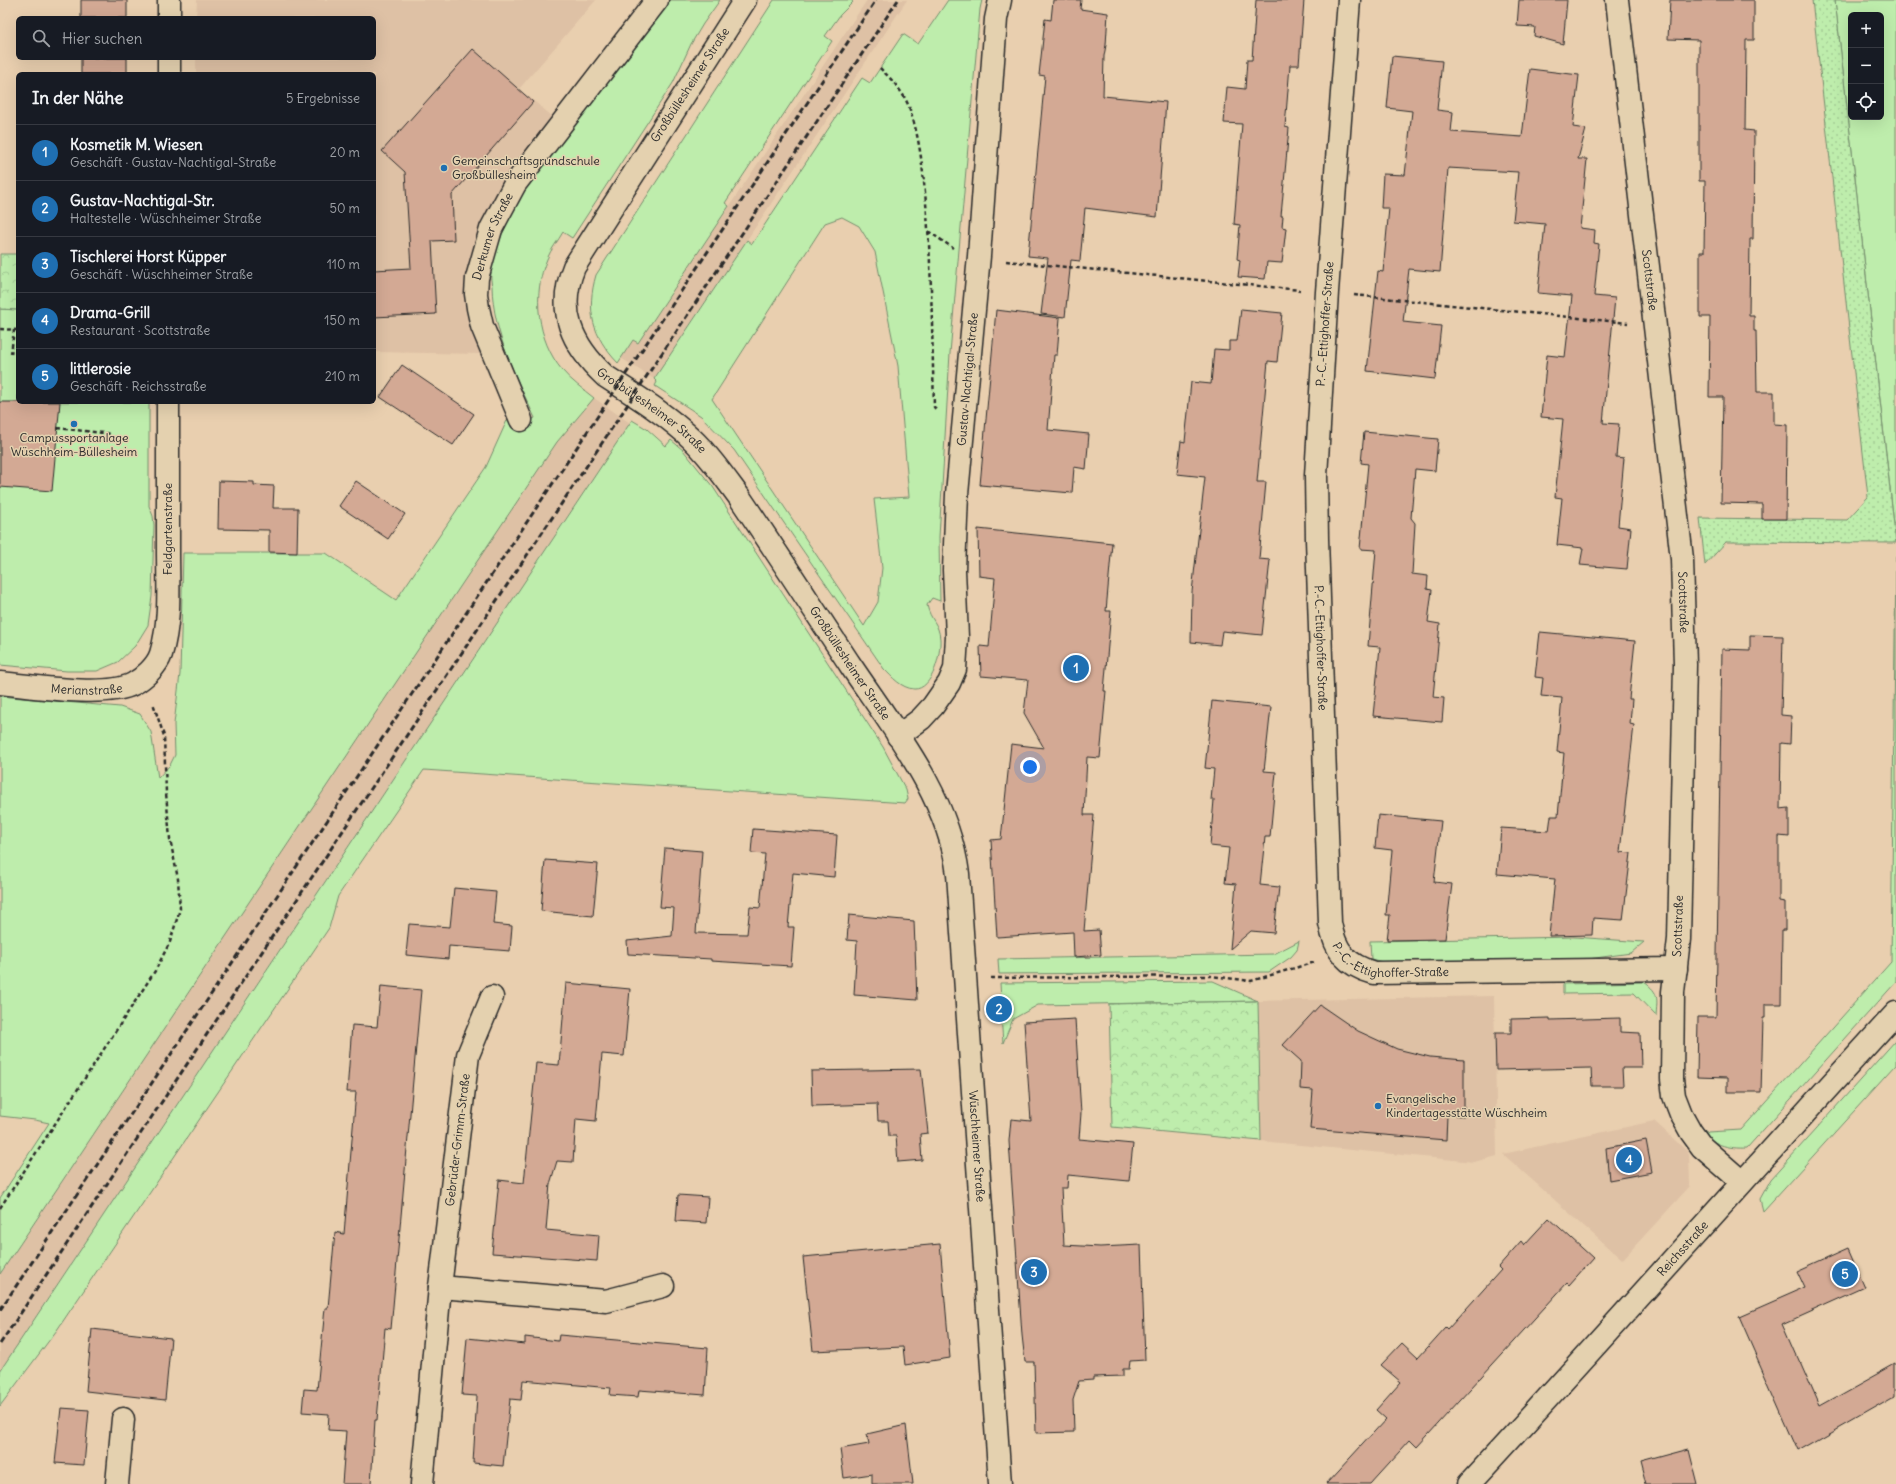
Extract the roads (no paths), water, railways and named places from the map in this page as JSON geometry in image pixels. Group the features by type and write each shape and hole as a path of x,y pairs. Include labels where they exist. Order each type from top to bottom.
{"street":[{"path":"169,0 169,16"},
{"name":"Derkumer Straße","path":"521,420 482,326 478,308 476,294 477,278 491,229 515,184 657,0"},
{"name":"Großbüllesheimer Straße","path":"745,0 574,267 569,279 567,293 569,326 584,355 605,376 679,427 714,463 740,498 898,736 941,810"},
{"name":"Gustav-Nachtigal-Straße","path":"898,736 921,719 933,706 950,683 955,669 957,643 954,570 961,439 979,256 996,19 1000,0"},
{"name":"P.-C.-Ettighoffer-Straße","path":"1350,0 1327,292 1316,506 1330,923 1332,936 1341,954 1362,970 1374,973 1676,969"},
{"name":"Scottstraße","path":"1617,0 1682,559 1685,606 1679,916 1673,992 1672,1079 1674,1096 1681,1114 1691,1132 1702,1146 1742,1182"},
{"path":"169,60 169,72"},
{"name":"Feldgartenstraße","path":"160,655 165,637 168,600 168,404"},
{"name":"Merianstraße","path":"0,683 79,691 116,689 132,685 153,667 160,655"},
{"name":"Wüschheimer Straße","path":"941,810 956,854 966,978 1000,1484"},
{"name":"Gebrüder-Grimm-Straße","path":"422,1484 440,1287 468,1055 492,997"},
{"name":"Reichsstraße","path":"1470,1484 1896,1013"},
{"path":"440,1287 606,1301 663,1286"},
{"path":"117,1484 123,1419"}],"railway":[{"path":"0,1310 876,0"},
{"path":"0,1344 898,0"}],"place":[{"name":"Gemeinschaftsgrundschule Großbüllesheim","path":"444,168"},
{"name":"Campussportanlage Wüschheim-Büllesheim","path":"74,424"},
{"name":"Kosmetik M. Wiesen","path":"1076,668"},
{"name":"Gustav-Nachtigal-Str.","path":"999,1009"},
{"name":"Evangelische Kindertagesstätte Wüschheim","path":"1378,1106"},
{"name":"Drama-Grill","path":"1629,1160"},
{"name":"Tischlerei Horst Küpper","path":"1034,1272"},
{"name":"littlerosie","path":"1845,1274"}]}
